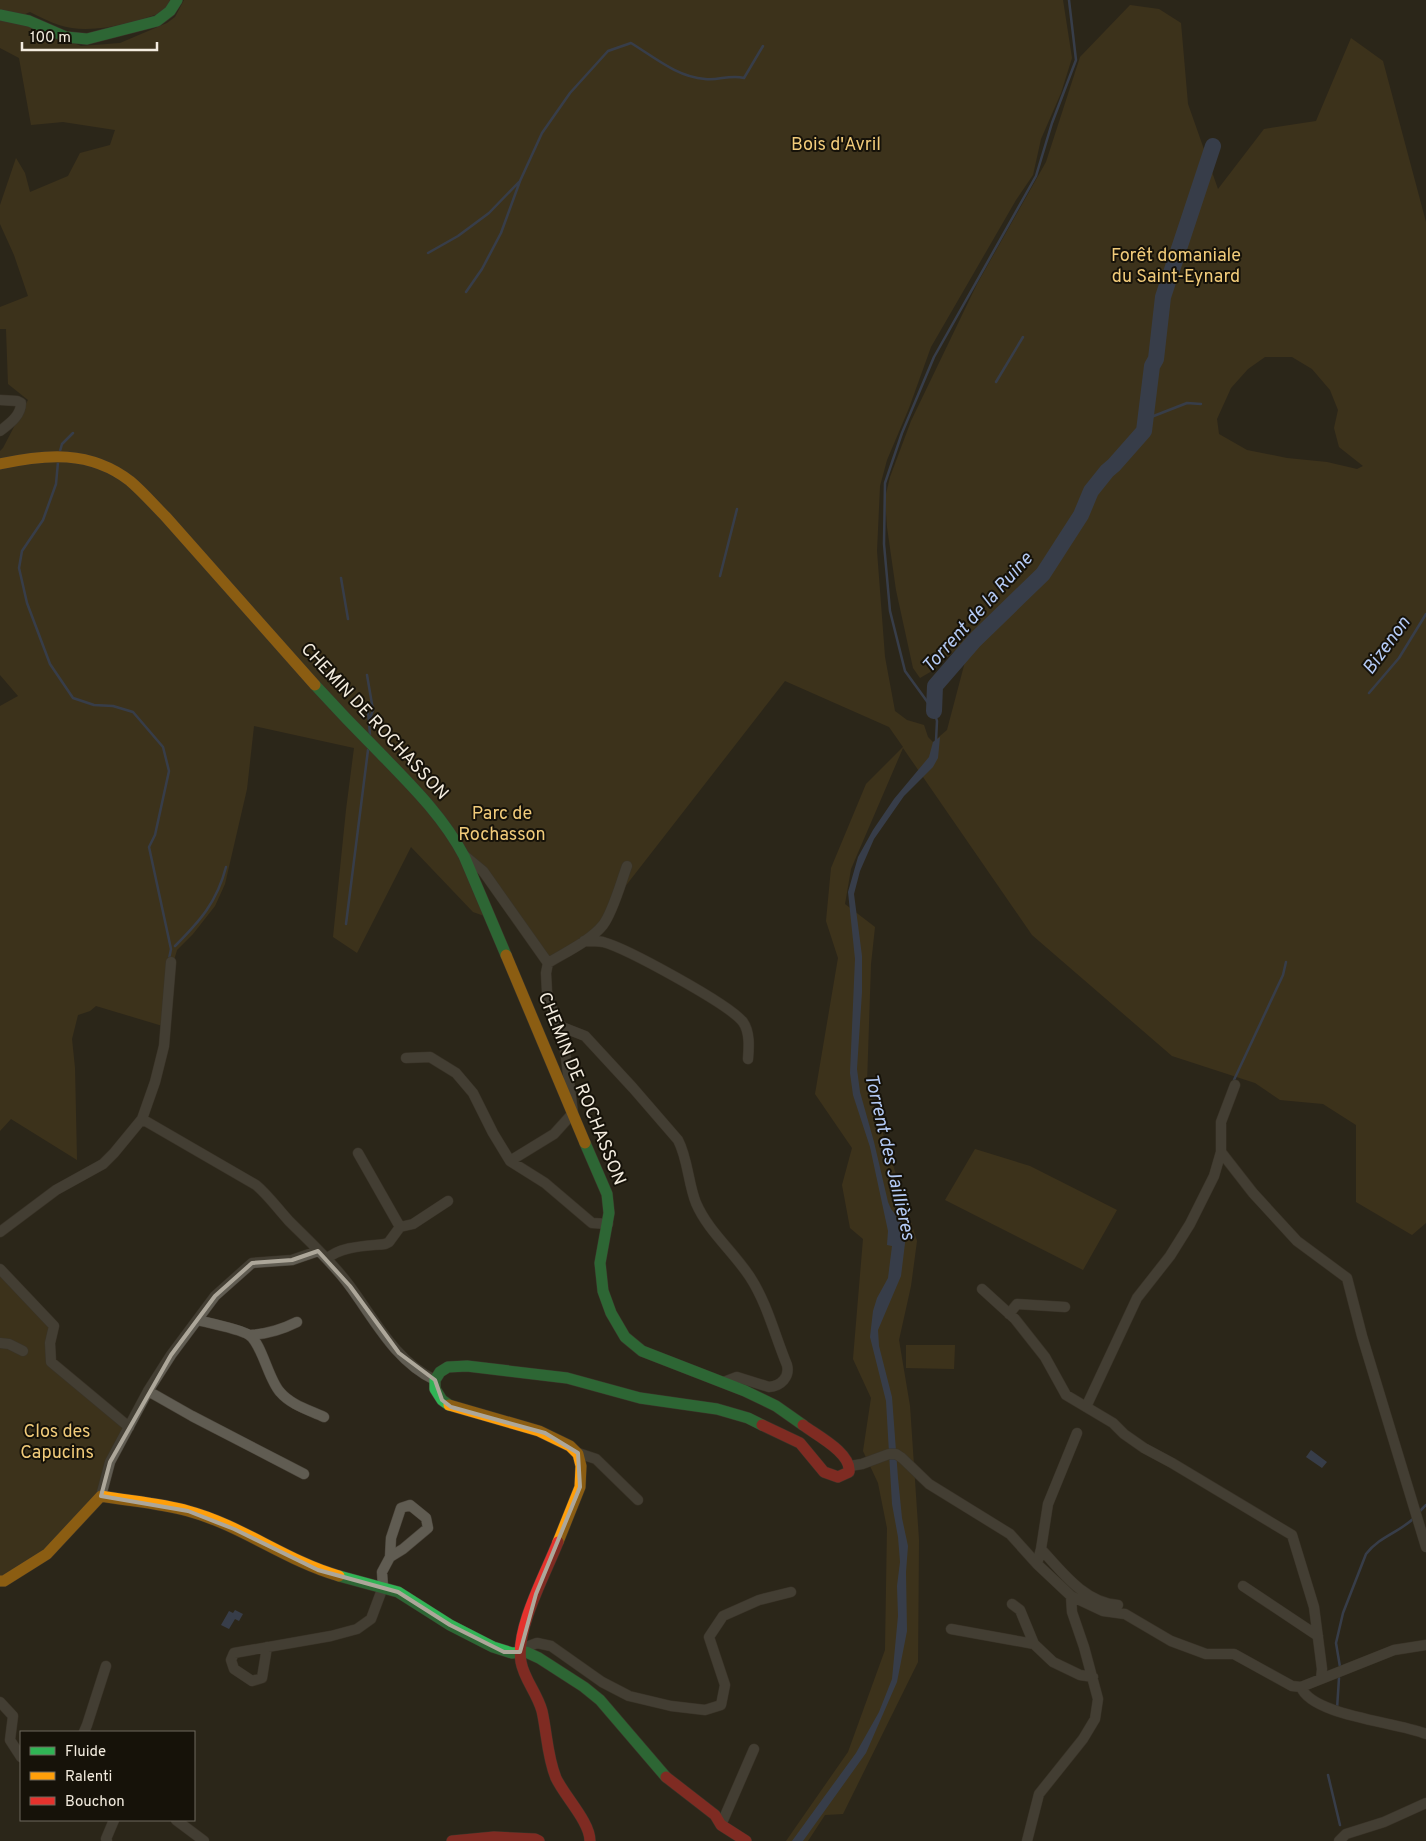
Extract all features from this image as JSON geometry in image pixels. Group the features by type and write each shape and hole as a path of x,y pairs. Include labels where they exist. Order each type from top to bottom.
{"street":[{"path":"0,15 29,21 66,37 87,40 157,21 170,11 177,0"},
{"path":"0,400 17,401 20,403 21,409 17,416 0,431"},
{"name":"CHEMIN DE ROCHASSON","path":"0,464 44,456 61,456 110,469 137,487 345,718 409,783 435,813 456,841 464,856 607,1194 608,1224 600,1263 603,1291 611,1314 626,1337 642,1351 724,1382 776,1406 798,1423 836,1447 844,1454 850,1466"},
{"path":"464,856 483,871 548,963 546,973 547,992 554,1014 562,1027 573,1113 554,1134 510,1161"},
{"path":"548,963 584,941 602,926 608,918 627,866"},
{"path":"584,941 603,942 624,950 702,993 732,1012 744,1023 747,1031 748,1059"},
{"path":"0,1232 56,1190 103,1164 142,1119 155,1082 164,1046 171,962"},
{"path":"562,1027 586,1036 678,1140 696,1203 718,1237 750,1278 766,1310 788,1370 785,1379 774,1387 737,1378 724,1382"},
{"path":"406,1058 430,1056 456,1074 473,1093 493,1133 510,1161 545,1184 592,1223 608,1224"},
{"path":"1086,1407 1137,1298 1170,1256 1190,1224 1214,1176 1221,1152 1222,1122 1235,1085"},
{"path":"142,1119 256,1185 327,1259 350,1286 390,1343 416,1369 435,1380"},
{"path":"1221,1152 1253,1193 1297,1241 1347,1278 1362,1336 1426,1547"},
{"path":"358,1153 400,1227"},
{"path":"327,1259 337,1253 351,1249 385,1244 389,1242 400,1227 413,1224 448,1201"},
{"path":"0,1593 2,1581 47,1554 101,1496 110,1462 148,1391 170,1355 215,1296 252,1263 292,1260 318,1251"},
{"path":"0,1269 54,1326 50,1343 51,1362 128,1427"},
{"path":"982,1289 1010,1314 1045,1357 1066,1395 1113,1423 1124,1434 1144,1448 1292,1535 1314,1607 1322,1669 1321,1679"},
{"path":"1010,1314 1017,1304 1065,1307"},
{"path":"197,1320 250,1335 274,1332 297,1322"},
{"path":"250,1335 258,1346 273,1382 281,1393 290,1401 324,1417"},
{"path":"0,1343 9,1344 23,1351"},
{"path":"638,1500 596,1459 578,1453 571,1446 545,1433 451,1407 442,1400 435,1389 435,1380 440,1372 448,1367 467,1366 567,1378 640,1398 717,1409 748,1418 800,1443 824,1472 830,1476 843,1476 849,1472 850,1466 862,1464 889,1454 896,1454 929,1484 1010,1534 1036,1564 1071,1596 1103,1611 1125,1614 1171,1641 1206,1654 1234,1654 1292,1686 1301,1687 1394,1650 1426,1645"},
{"path":"148,1391 304,1474"},
{"path":"1036,1564 1041,1549 1048,1504 1077,1433"},
{"path":"578,1453 582,1470 580,1487 526,1623 520,1651 520,1664 539,1701 550,1761 562,1790 588,1828 590,1841"},
{"path":"101,1496 129,1499 188,1511 234,1528 318,1570 398,1592 450,1625 504,1652 526,1652 539,1658 584,1687 600,1700 665,1776 715,1815 721,1825 746,1841"},
{"path":"267,1647 331,1636 358,1629 372,1618 382,1587 382,1572 390,1557 391,1538 401,1508 410,1505 426,1518 428,1528 403,1549 390,1557"},
{"path":"1041,1549 1072,1583 1106,1604 1118,1605"},
{"path":"1243,1586 1318,1636"},
{"path":"520,1651 537,1643 551,1646 602,1682 628,1696 671,1706 705,1710 721,1705 724,1685 709,1638 723,1616 759,1600 791,1592"},
{"path":"1027,1841 1039,1794 1083,1739 1095,1719 1098,1699 1093,1677 1072,1612 1071,1596"},
{"path":"1012,1604 1020,1610 1034,1644 1053,1662 1080,1674 1093,1677"},
{"path":"951,1629 1034,1644"},
{"path":"85,1731 106,1666"},
{"path":"1301,1687 1304,1693 1335,1711 1426,1734"},
{"path":"0,1702 12,1716 10,1740 20,1755"},
{"path":"721,1825 754,1749"},
{"path":"1339,1841 1346,1834 1384,1822 1426,1803"},
{"path":"107,1841 106,1839 114,1821"},
{"path":"177,1821 204,1841"},
{"path":"452,1841 504,1837 535,1839 539,1841"}],"highlighted area":[{"path":"318,1251 350,1286 399,1353 435,1380 442,1400 451,1407 545,1433 578,1453 580,1487 536,1594 520,1652 504,1652 450,1625 398,1592 318,1570 234,1529 188,1511 101,1496 110,1462 171,1355 215,1296 252,1263 292,1260"}],"green space":[{"path":"0,0 170,0 164,12 139,20 98,28 71,28 56,24 30,12 13,19 26,22 81,46 120,43 167,23 175,17 184,0 1063,0 1072,58 1061,93 1041,139 1033,175 1016,200 931,347 909,408 887,460 880,486 877,551 885,657 895,711 907,720 924,725 928,737 933,742 947,730 966,658 981,640 959,647 932,671 920,678 913,668 896,590 885,498 890,477 911,421 977,284 1046,162 1080,57 1130,5 1159,9 1181,23 1188,104 1218,189 1264,129 1316,121 1351,38 1383,61 1426,222 1426,1223 1412,1235 1356,1202 1356,1125 1323,1104 1280,1100 1255,1083 1172,1056 1032,935 903,748 851,869 845,904 875,927 871,964 867,1083 917,1241 911,1286 899,1340 910,1406 919,1540 918,1662 843,1814 825,1815 808,1841 786,1841 848,1752 885,1650 887,1528 878,1483 863,1451 871,1398 853,1359 863,1239 850,1228 842,1185 852,1148 815,1094 838,958 826,921 831,868 866,784 903,747 889,727 785,681 617,897 608,918 548,963 465,857 490,918 473,912 411,847 357,953 333,937 354,748 254,726 247,789 225,884 215,906 193,934 177,950 171,971 166,1027 96,1006 90,1011 78,1015 72,1039 75,1068 77,1160 11,1119 0,1131 0,706 18,696 0,675 0,451 28,400 8,384 6,329 0,329 0,307 28,296 14,255 0,224 0,205 16,158 25,173 30,192 68,176 80,153 110,145 115,130 63,122 31,125 19,58 0,48","holes":["1265,357 1292,357 1312,369 1330,390 1338,410 1334,428 1339,447 1363,466 1357,469 1327,462 1287,458 1247,450 1219,434 1217,419 1231,388 1248,369"]},
{"path":"975,1149 1030,1166 1117,1210 1083,1270 945,1200"},
{"name":"Clos des Capucins","path":"0,1269 54,1326 51,1362 129,1427 101,1496 65,1536 0,1581"},
{"path":"906,1345 955,1345 954,1369 906,1368"}],"water":[{"path":"940,737 938,758 933,767 904,796 874,839 860,871 854,894 862,956 862,992 857,1069 860,1092 888,1202 903,1224 906,1235 901,1276 878,1330 879,1346 892,1397 902,1518 908,1546 906,1572 907,1631 897,1682 866,1753 803,1841 792,1841 856,1753 879,1712 892,1679 898,1616 897,1586 900,1562 892,1504 886,1401 870,1337 873,1311 877,1298 888,1278 892,1246 887,1245 888,1231 870,1147 853,1095 850,1073 855,959 848,892 858,857 873,830 894,799 929,757 933,742"},
{"path":"1311,1450 1327,1462 1322,1468 1306,1457"},
{"path":"235,1610 243,1614 239,1621 235,1619 229,1629 221,1625 229,1611 233,1613"}],"waterway":[{"name":"Torrent de la Ruine","path":"936,741 937,721 934,711 905,671 890,611 884,544 885,483 902,433 934,357 1036,176 1052,123 1076,60 1069,0"},
{"path":"466,292 482,269 501,233 520,181 542,133 570,93 608,51 631,43 657,60 685,74 710,79 744,78 763,46"},
{"name":"Torrent de la Ruine","path":"934,711 935,686 974,641 1043,574 1081,515 1091,491 1144,431 1152,366 1156,359 1163,297 1213,146"},
{"path":"428,253 458,236 489,213 519,182"},
{"path":"996,382 1023,337"},
{"path":"1146,419 1187,403 1201,404"},
{"path":"60,451 62,444 73,433"},
{"path":"58,462 56,484 43,520 22,551 19,568 27,603 50,664 73,698 94,705 113,706 133,712 163,747 169,771 155,835 149,847 171,949 169,959"},
{"path":"720,576 737,509"},
{"path":"341,578 348,619"},
{"name":"Bizenon","path":"1369,693 1399,658 1426,614"},
{"path":"367,675 373,710 369,721"},
{"path":"368,711 370,735"},
{"path":"346,924 368,750"},
{"path":"175,946 192,928 212,901 218,891 226,867"},
{"path":"1233,1082 1283,975 1286,962"},
{"path":"1420,1511 1426,1505"},
{"path":"1340,1667 1336,1643 1343,1613 1366,1554 1377,1543 1414,1518"},
{"path":"1337,1709 1339,1678"},
{"path":"1328,1775 1340,1825"}],"traffic: fast":[{"path":"0,15 29,21 66,37 87,39 157,21 170,11 177,0"},
{"path":"315,685 414,788 456,841 506,955"},
{"path":"585,1143 607,1194 609,1213 600,1263 603,1291 611,1313 625,1337 642,1351 745,1391 776,1406 803,1425"},
{"path":"449,1405 442,1400 435,1389 435,1380 440,1372 448,1367 467,1366 567,1378 640,1398 717,1409 748,1418 762,1425"},
{"path":"339,1576 398,1592 450,1625 493,1647 512,1653 526,1652 539,1658 584,1687 600,1700 666,1777"}],"traffic: slow":[{"path":"0,464 34,458 67,457 83,459 115,471 130,481 166,517 315,685"},
{"path":"506,955 585,1143"},
{"path":"449,1405 539,1431 570,1446 578,1454 581,1466 580,1487 558,1542"},
{"path":"0,1581 4,1581 47,1554 101,1496 167,1506 208,1517 300,1561 339,1576"}],"traffic: jam":[{"path":"762,1425 800,1443 824,1472 838,1477 849,1472 845,1458 839,1451 803,1425"},
{"path":"558,1542 527,1618 520,1649 521,1662 542,1711 549,1753 556,1778 582,1818 590,1841"},
{"path":"666,1777 715,1815 721,1825 746,1841"},
{"path":"452,1841 494,1837 535,1839 539,1841"}],"park label":[{"name":"Bois d'Avril","path":"836,145"},
{"name":"Forêt domaniale du Saint-Eynard","path":"1176,266"},
{"name":"Parc de Rochasson","path":"502,824"}],"water label":[{"name":"Torrent des Jaillières","path":"889,1157"}]}
